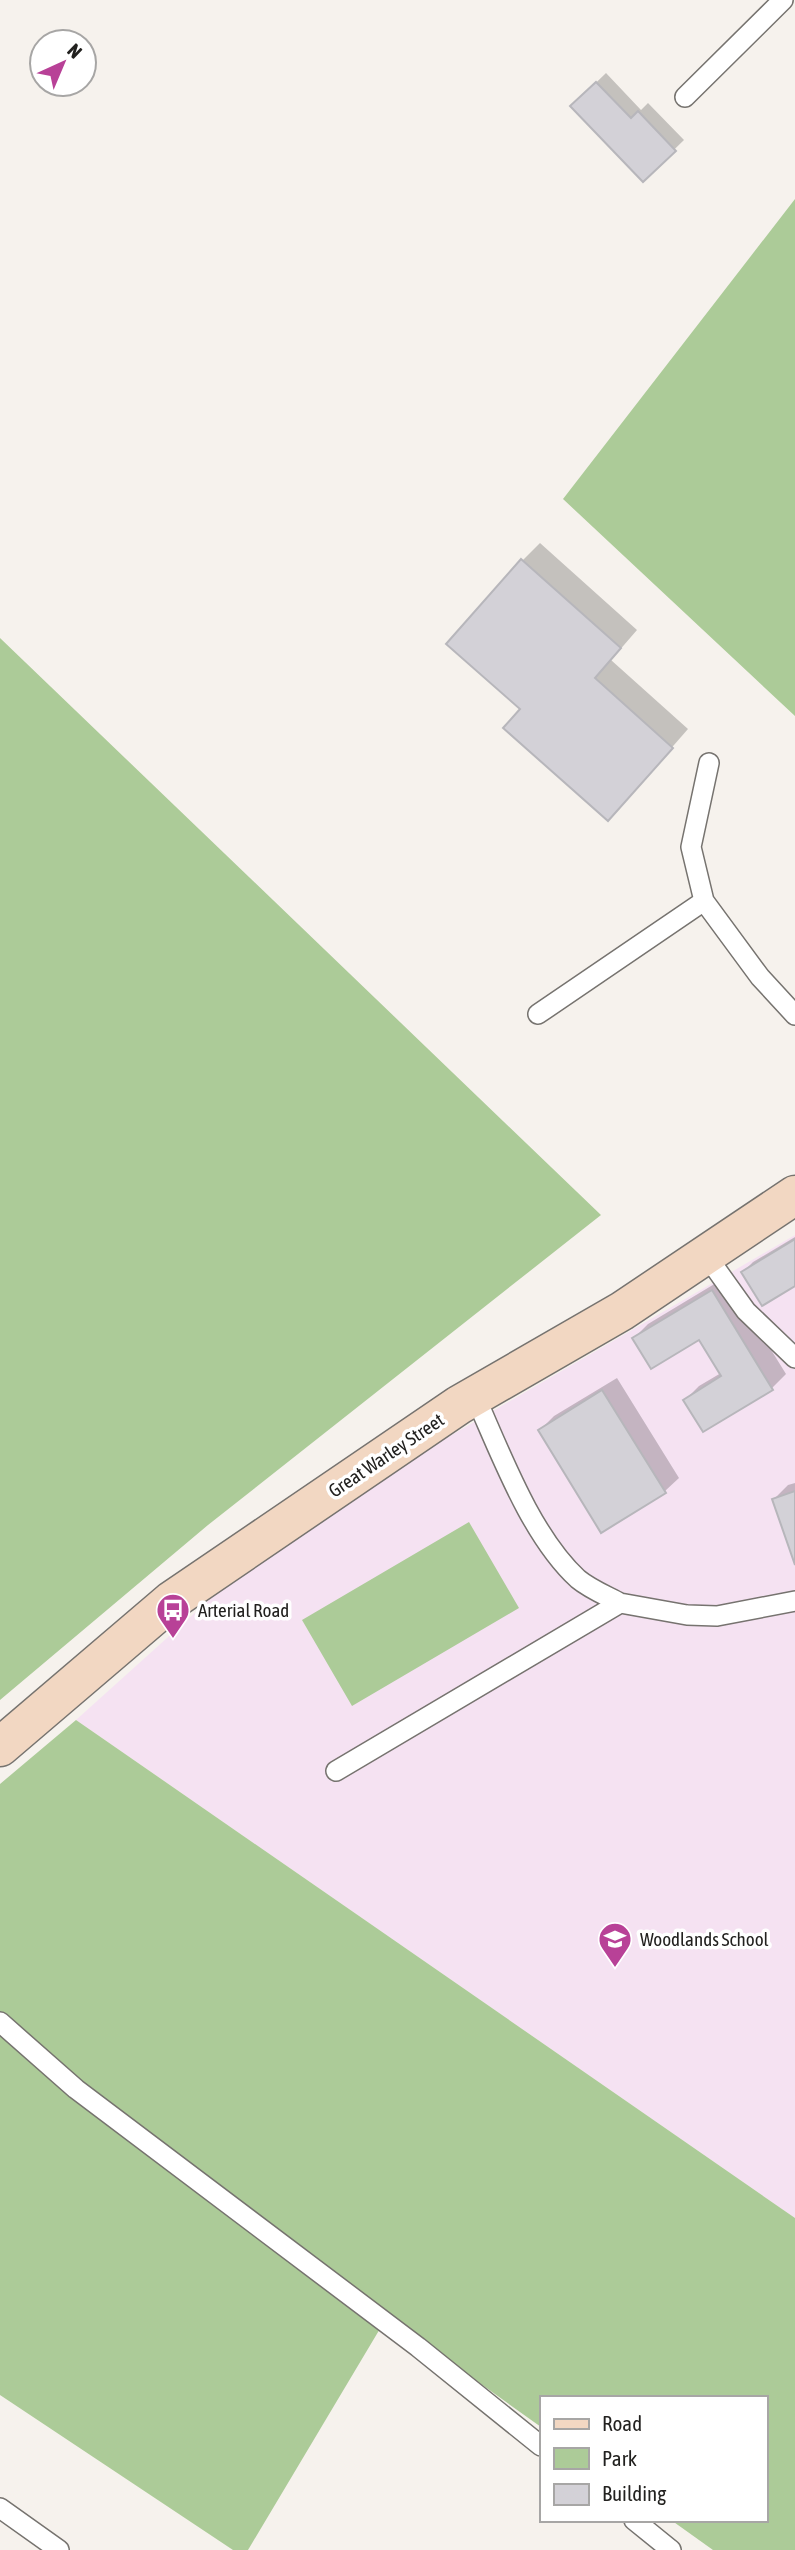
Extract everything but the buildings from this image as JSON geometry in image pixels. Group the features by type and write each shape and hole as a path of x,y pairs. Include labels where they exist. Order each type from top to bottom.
{"main road":[{"name":"Great Warley Street","path":"0,1747 171,1601 475,1396 622,1311 795,1195"}],"lane":[{"path":"685,97 783,0"},
{"path":"709,763 691,847 704,901 760,977 795,1015"},
{"path":"538,1014 704,901"},
{"path":"706,1255 746,1311 795,1358"},
{"path":"475,1396 520,1494 551,1548 580,1580 620,1603 688,1615 716,1616 795,1601"},
{"path":"336,1771 620,1603"},
{"path":"0,2022 76,2089 418,2347 540,2445"},
{"path":"0,2508 59,2550"},
{"path":"636,2522 671,2550"}],"shaded area":[{"name":"Woodlands School","path":"795,1235 795,2218 76,1720 259,1555 378,1478"}],"green space":[{"path":"795,199 795,716 563,499"},
{"path":"0,638 601,1215 208,1525 0,1700"},
{"path":"469,1522 519,1608 352,1706 302,1620"},
{"path":"76,1720 795,2218 795,2550 713,2550 674,2522 767,2522 767,2396 540,2396 540,2426 387,2317 248,2550 233,2550 0,2395 0,1784"}],"place":[{"name":"Arterial Road","path":"173,1640"},
{"name":"Woodlands School","path":"615,1969"}]}
